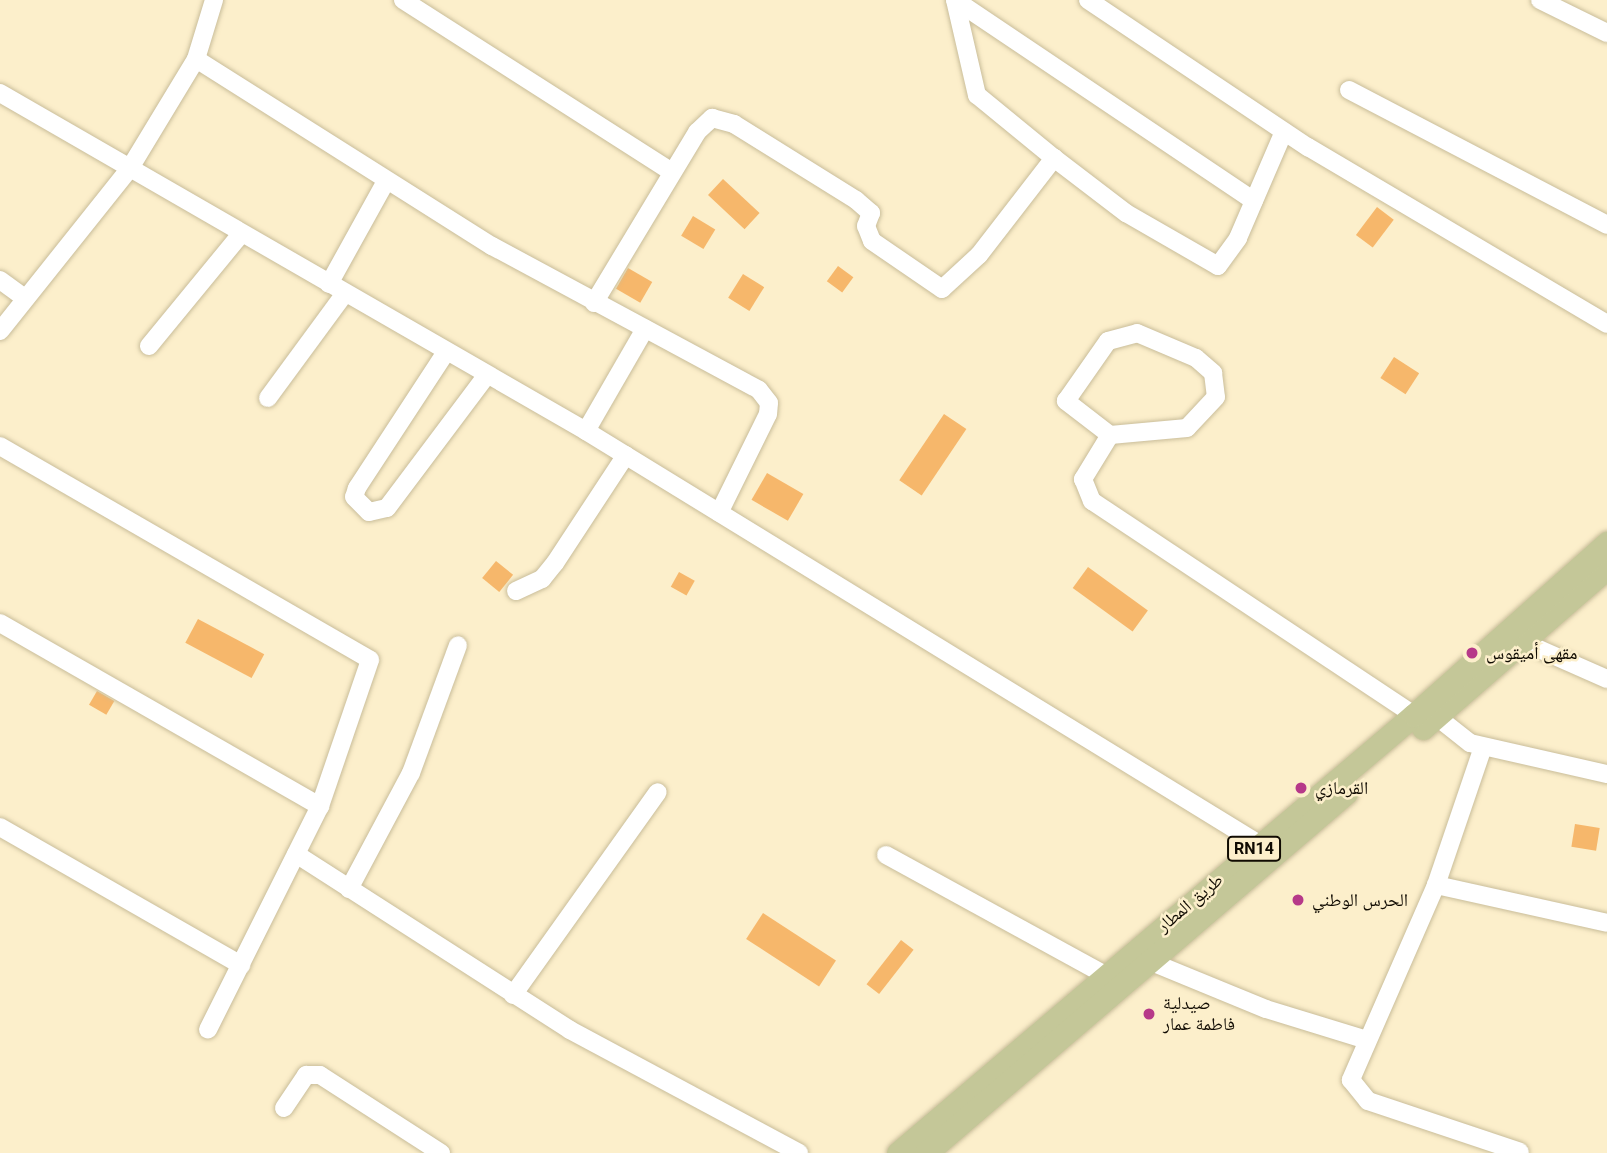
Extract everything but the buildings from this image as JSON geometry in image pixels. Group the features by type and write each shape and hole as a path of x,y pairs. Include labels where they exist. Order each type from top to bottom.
{"main road":[{"name":"طريق المطار","path":"898,1153 973,1100 1149,961 1425,713 1607,543"},
{"name":"طريق المطار","path":"926,1153 973,1100 1105,975 1259,844 1425,713 1523,642 1607,568"}],"street":[{"path":"0,331 130,168 196,59 214,0"},
{"path":"403,0 672,172"},
{"path":"428,16 438,0"},
{"path":"955,0 977,95 1054,159 1126,213 1213,266 1229,256 1284,131"},
{"path":"955,0 1254,201"},
{"path":"1088,0 1284,131 1607,324"},
{"path":"1540,0 1607,33"},
{"path":"196,59 385,183 594,303 759,390 769,403 719,513"},
{"path":"1349,90 1607,225"},
{"path":"0,93 240,234 586,431 1259,844"},
{"path":"594,303 703,124 726,119 865,206 872,212 866,226 872,241 942,289 979,254 1054,159"},
{"path":"329,284 385,183"},
{"path":"149,346 240,234"},
{"path":"0,280 26,298"},
{"path":"268,398 345,293"},
{"path":"586,431 645,329"},
{"path":"1119,334 1149,338 1213,373 1216,397 1187,428 1110,435 1071,408 1066,395 1119,334"},
{"path":"446,352 357,488 354,497 369,512 387,508 487,375"},
{"path":"1110,435 1083,479 1092,501 1425,713 1483,747 1607,774"},
{"path":"0,446 370,660 320,806 208,1030"},
{"path":"516,591 542,579 555,563 626,455"},
{"path":"0,624 320,806"},
{"path":"1523,642 1607,679"},
{"path":"349,889 397,803 458,645"},
{"path":"1483,747 1436,885 1351,1080 1359,1096 1520,1152"},
{"path":"513,995 658,792"},
{"path":"0,827 241,965"},
{"path":"296,854 513,995 799,1153"},
{"path":"886,855 1105,975"},
{"path":"1436,885 1607,923"},
{"path":"1149,961 1266,1009 1367,1040"},
{"path":"284,1108 306,1075 320,1075 441,1153"}],"place":[{"name":"مقهى أميقوس","path":"1472,653"},
{"name":"القرمازي","path":"1301,788"},
{"name":"الحرس الوطني","path":"1298,900"},
{"name":"صيدلية فاطمة عمار","path":"1149,1014"}]}
